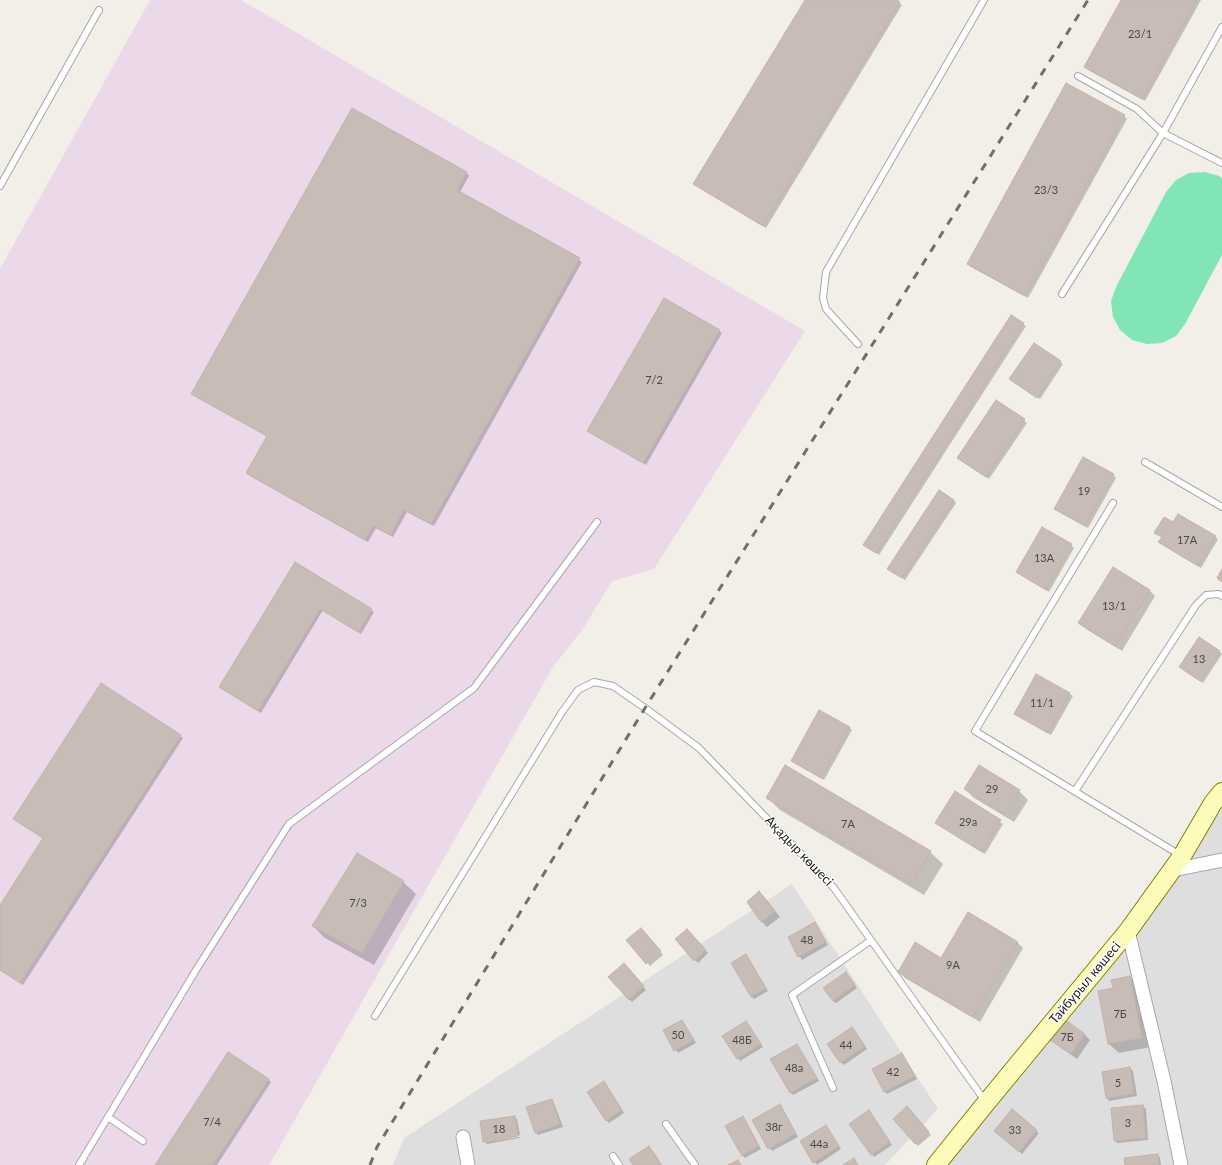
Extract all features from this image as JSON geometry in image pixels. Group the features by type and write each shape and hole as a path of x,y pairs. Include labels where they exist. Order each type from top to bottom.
{"main road":[{"name":"Тайбурыл көшесі","path":"936,1165 1128,931 1178,863 1212,803 1222,792"}],"street":[{"path":"1178,863 1222,860"},
{"path":"1128,931 1164,1081 1181,1165"},
{"path":"464,1137 468,1165"}],"lane":[{"path":"858,344 826,309 823,298 826,272 984,0"},
{"path":"0,186 99,10"},
{"path":"1062,294 1163,133 1222,27"},
{"path":"1078,76 1137,110 1163,133 1222,163"},
{"path":"1145,462 1222,507"},
{"path":"1113,503 975,731 1075,791 1178,863"},
{"path":"79,1165 196,970 289,824 474,688 597,522"},
{"path":"1075,791 1196,605 1206,595 1219,594 1222,596"},
{"name":"Ақадыр көшесі","path":"375,1016 562,712 578,690 594,682 613,686 699,748 834,888 870,941 986,1103"},
{"path":"833,1088 792,995 870,941"},
{"path":"108,1117 143,1141"},
{"path":"666,1124 695,1165"},
{"path":"613,1156 619,1165"}],"shaded area":[{"path":"150,0 241,0 805,331 654,569 612,581 583,629 553,667 269,1165 0,1165 0,269"},
{"path":"1222,810 1222,1165 940,1165 1173,870"},
{"path":"792,884 938,1109 885,1165 393,1165 404,1138"}],"green space":[{"path":"1205,172 1222,178 1222,255 1185,324 1176,336 1162,343 1147,344 1132,340 1120,330 1113,317 1111,301 1116,287 1166,192 1176,180 1189,173"}],"building":[{"path":"805,0 897,0 900,2 763,226 693,184"},
{"path":"1121,0 1197,0 1142,99 1084,67"},
{"path":"1066,83 1125,115 1025,296 967,264"},
{"path":"352,108 467,172 457,190 580,258 431,524 404,510 390,535 373,526 365,540 246,473 267,436 191,394"},
{"path":"664,298 720,330 643,463 587,431"},
{"path":"1011,315 1024,323 876,553 863,545"},
{"path":"1034,343 1061,361 1037,398 1009,379"},
{"path":"996,400 1025,419 986,477 957,458"},
{"path":"1083,457 1114,474 1085,526 1054,509"},
{"path":"939,490 954,500 902,578 887,569"},
{"path":"1178,514 1216,536 1198,566 1158,542 1162,537 1154,533 1164,517 1173,522"},
{"path":"1042,527 1072,544 1046,590 1016,572"},
{"path":"295,562 372,609 358,632 320,609 258,711 219,687"},
{"path":"1113,567 1150,590 1115,646 1078,623"},
{"path":"1222,569 1222,582 1217,578"},
{"path":"1199,637 1220,651 1200,681 1179,667"},
{"path":"1036,674 1070,693 1048,733 1014,714"},
{"path":"101,683 181,735 20,983 0,970 0,905 43,838 13,819"},
{"path":"819,710 850,727 821,778 791,761"},
{"path":"785,765 931,851 912,884 766,798"},
{"path":"979,765 1020,790 1005,814 964,789"},
{"path":"955,791 1001,820 982,852 935,823"},
{"path":"357,853 404,881 362,953 312,926"},
{"path":"759,891 775,911 761,922 747,902"},
{"path":"968,912 1018,942 973,1017 898,972 915,942 941,958"},
{"path":"815,922 826,942 798,957 788,937"},
{"path":"641,928 661,951 646,964 626,940"},
{"path":"687,929 706,950 694,961 675,939"},
{"path":"746,954 766,988 751,997 731,963"},
{"path":"624,963 644,986 629,1000 608,977"},
{"path":"846,972 855,985 833,1001 823,988"},
{"path":"1130,976 1142,1038 1108,1044 1098,991 1113,988 1111,980"},
{"path":"1064,1019 1085,1034 1071,1054 1050,1040"},
{"path":"682,1020 694,1040 674,1051 663,1030"},
{"path":"746,1021 761,1044 737,1059 722,1036"},
{"path":"852,1027 865,1046 840,1063 827,1044"},
{"path":"797,1044 817,1078 790,1093 770,1059"},
{"path":"228,1052 269,1079 213,1165 155,1165"},
{"path":"902,1053 915,1076 884,1092 872,1069"},
{"path":"1130,1067 1134,1094 1106,1098 1102,1072"},
{"path":"604,1081 622,1110 606,1121 587,1092"},
{"path":"552,1099 560,1124 535,1133 526,1107"},
{"path":"780,1104 796,1134 768,1149 752,1120"},
{"path":"1143,1105 1146,1138 1114,1141 1111,1108"},
{"path":"907,1106 929,1132 915,1144 893,1119"},
{"path":"1012,1109 1037,1130 1019,1152 994,1131"},
{"path":"869,1110 890,1142 871,1155 849,1124"},
{"path":"515,1116 518,1136 483,1142 480,1121"},
{"path":"743,1116 759,1146 742,1156 725,1126"},
{"path":"826,1125 839,1146 813,1163 800,1141"},
{"path":"649,1146 661,1165 633,1165 629,1159"},
{"path":"1158,1154 1159,1165 1125,1165 1124,1158"},
{"path":"854,1158 858,1165 843,1165"},
{"path":"738,1160 741,1165 728,1165"}],"railway":[{"path":"370,1165 377,1147 645,708 1088,0"}]}
